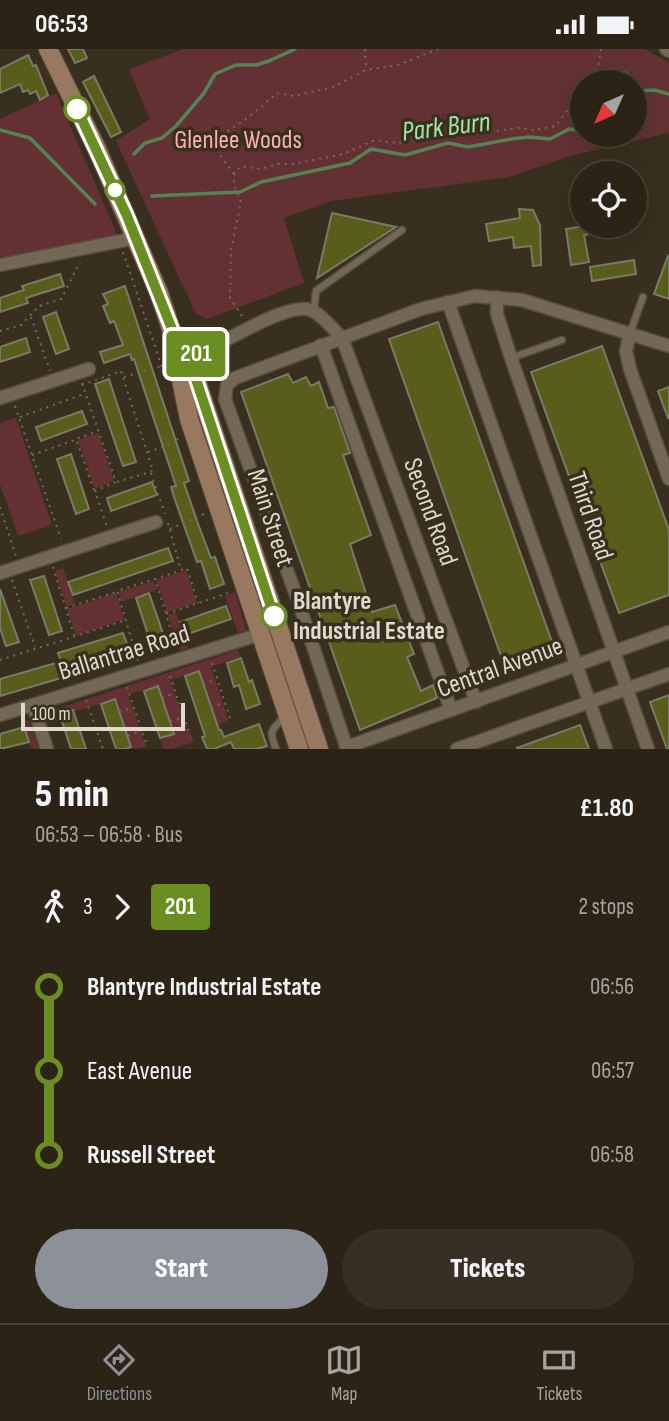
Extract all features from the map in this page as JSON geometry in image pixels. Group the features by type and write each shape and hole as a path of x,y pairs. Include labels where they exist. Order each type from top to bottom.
{"main road":[{"path":"48,49 97,149 127,240 171,329 188,357"},
{"name":"Main Street","path":"188,357 319,749"},
{"name":"Main Street","path":"188,357 180,375 186,404 299,749"}],"street":[{"path":"0,265 127,240"},
{"path":"347,748 296,595 225,399 227,385 235,378 421,309 475,296 522,300 669,346"},
{"name":"Third Road","path":"497,297 497,314 511,358 649,749"},
{"path":"448,302 606,749"},
{"path":"188,357 285,311 304,308 314,311 342,338"},
{"path":"630,333 626,351 669,479"},
{"name":"Second Road","path":"342,338 476,702"},
{"name":"Second Road","path":"321,345 451,710"},
{"path":"6,396 54,380 83,375"},
{"path":"9,570 156,522"},
{"name":"Central Avenue","path":"347,748 669,632"},
{"name":"Ballantrae Road","path":"0,715 261,634"},
{"path":"457,749 669,674"},
{"path":"33,705 47,749"}],"lane":[{"path":"314,311 316,291 402,230"},
{"path":"630,333 643,297"},
{"path":"511,358 562,340"},
{"path":"276,749 270,734 271,729 286,712"}],"path":[{"path":"249,330 230,298 231,250 240,202 234,175 219,155 228,131 277,93 294,96 333,87 366,70 398,65 438,49"},
{"path":"596,70 601,49"},
{"path":"365,50 366,70"},
{"path":"234,175 242,166 261,169 278,164 294,164 343,153 375,140 398,143 556,126 570,106"},
{"path":"127,240 165,377"},
{"path":"0,331 21,325 39,306 61,299 87,248"},
{"path":"30,316 54,380"},
{"path":"123,377 161,364"},
{"path":"116,482 85,394 83,375 121,372 181,571"},
{"path":"19,417 85,394"},
{"path":"6,396 19,417 65,552"},
{"path":"32,455 98,431"},
{"path":"147,452 175,443 174,439 195,434"},
{"path":"76,439 110,537"},
{"path":"94,491 151,472"},
{"path":"170,529 206,513 204,506"},
{"path":"0,507 9,570 36,649"},
{"path":"156,522 170,529"},
{"path":"49,557 74,636"},
{"path":"66,608 187,568 198,603"},
{"path":"155,579 180,660"},
{"path":"166,614 246,588"},
{"path":"117,591 141,672"},
{"path":"0,660 126,620"},
{"path":"208,651 230,718"},
{"path":"166,664 189,732"},
{"path":"124,678 148,745"},
{"path":"203,684 217,679"},
{"path":"82,690 103,749"},
{"path":"162,698 176,692"},
{"path":"211,707 225,702"},
{"path":"119,711 134,707"},
{"path":"170,721 184,717"},
{"path":"128,736 142,730"}],"green space":[{"name":"Glenlee Woods","path":"184,49 645,49 669,63 669,133 648,138 648,70 570,70 570,147 609,147 570,156 509,177 331,201 284,218 304,283 207,319 196,314 116,141 150,119 129,69"},
{"path":"56,93 117,234 115,239 0,257 0,119"},
{"path":"16,418 52,525 18,536 0,484 0,423"},
{"path":"98,433 114,481 95,489 78,440"},
{"path":"63,568 75,604 67,607 55,571"},
{"path":"186,570 197,603 167,612 156,580"},
{"path":"154,581 157,590 121,602 118,592"},
{"path":"235,592 246,630 238,633 225,596"},
{"path":"116,593 124,619 76,636 67,609"},
{"path":"176,612 188,648 180,651 168,615"},
{"path":"238,650 240,657 211,667 228,720 217,725 199,672 170,680 194,742 163,749 160,738 173,734 158,686 128,694 146,747 132,749 115,700 46,719 47,712"},
{"path":"22,718 29,721 39,749 32,749"}],"building":[{"path":"68,49 83,49 87,58 75,63"},
{"path":"28,55 33,66 36,65 48,95 40,100 36,91 30,94 28,90 23,92 20,84 0,93 0,69"},
{"path":"94,76 121,132 111,137 83,82"},
{"path":"519,209 533,210 540,225 541,265 533,266 531,246 514,248 513,237 489,241 486,224 520,218"},
{"path":"332,213 396,227 317,278"},
{"path":"570,228 570,238 585,238 589,262 571,265 566,229"},
{"path":"669,256 669,299 654,294"},
{"path":"634,260 636,274 592,281 590,267"},
{"path":"60,274 64,286 26,298 28,303 0,312 0,298 24,290 22,286"},
{"path":"125,286 189,481 184,483 211,558 215,557 224,584 210,589 201,561 197,562 174,497 171,487 176,486 134,359 132,360 130,354 104,363 100,352 123,345 114,321 110,323 103,306 108,304 103,294"},
{"path":"56,312 69,349 56,354 43,317"},
{"path":"438,322 557,656 507,673 389,339"},
{"path":"26,338 30,352 0,362 0,347"},
{"path":"602,346 669,530 669,595 619,613 531,372"},
{"path":"288,374 293,383 306,377 311,386 319,382 328,408 334,407 350,453 343,455 371,535 350,544 372,612 395,605 414,654 407,657 421,691 433,685 437,698 360,730 241,392"},
{"path":"109,379 136,462 123,466 95,384"},
{"path":"669,387 669,418 668,418 658,391"},
{"path":"82,411 87,424 41,441 36,427"},
{"path":"71,454 89,509 76,514 57,459"},
{"path":"152,482 157,495 111,511 107,498"},
{"path":"168,548 173,561 73,595 68,582"},
{"path":"44,576 62,631 49,635 30,580"},
{"path":"0,589 19,642 6,646 0,628"},
{"path":"149,593 168,648 154,653 136,598"},
{"path":"226,606 231,619 185,635 180,622"},
{"path":"123,633 128,646 63,666 58,653"},
{"path":"241,658 260,704 246,709 239,685 234,687 227,663"},
{"path":"56,663 61,678 0,696 0,679"},
{"path":"199,671 219,730 224,737 259,724 267,746 234,749 231,742 207,749 185,676"},
{"path":"158,686 174,734 160,738 144,691"},
{"path":"669,695 669,749 667,749 650,702"},
{"path":"115,699 131,747 125,749 116,749 101,704"},
{"path":"73,710 86,749 71,749 60,715"},
{"path":"580,725 589,749 517,748"},
{"path":"24,727 29,742 0,749 0,734"}],"waterway":[{"path":"134,154 145,143 162,138 176,126 204,93 215,74 236,65 256,65 269,61 295,49"},
{"name":"Park Burn","path":"648,90 669,94"},
{"name":"Park Burn","path":"152,196 240,192 261,182 350,163 371,149 405,155 448,143 468,147 529,137 550,139 570,129"},
{"name":"Park Burn","path":"0,130 30,138 95,204"}],"bus line":[{"name":"201","path":"77,109 127,216 171,329 183,348 191,348 196,354 191,364 274,616"}],"place":[{"name":"Blantyre Industrial Estate","path":"274,616"}]}
